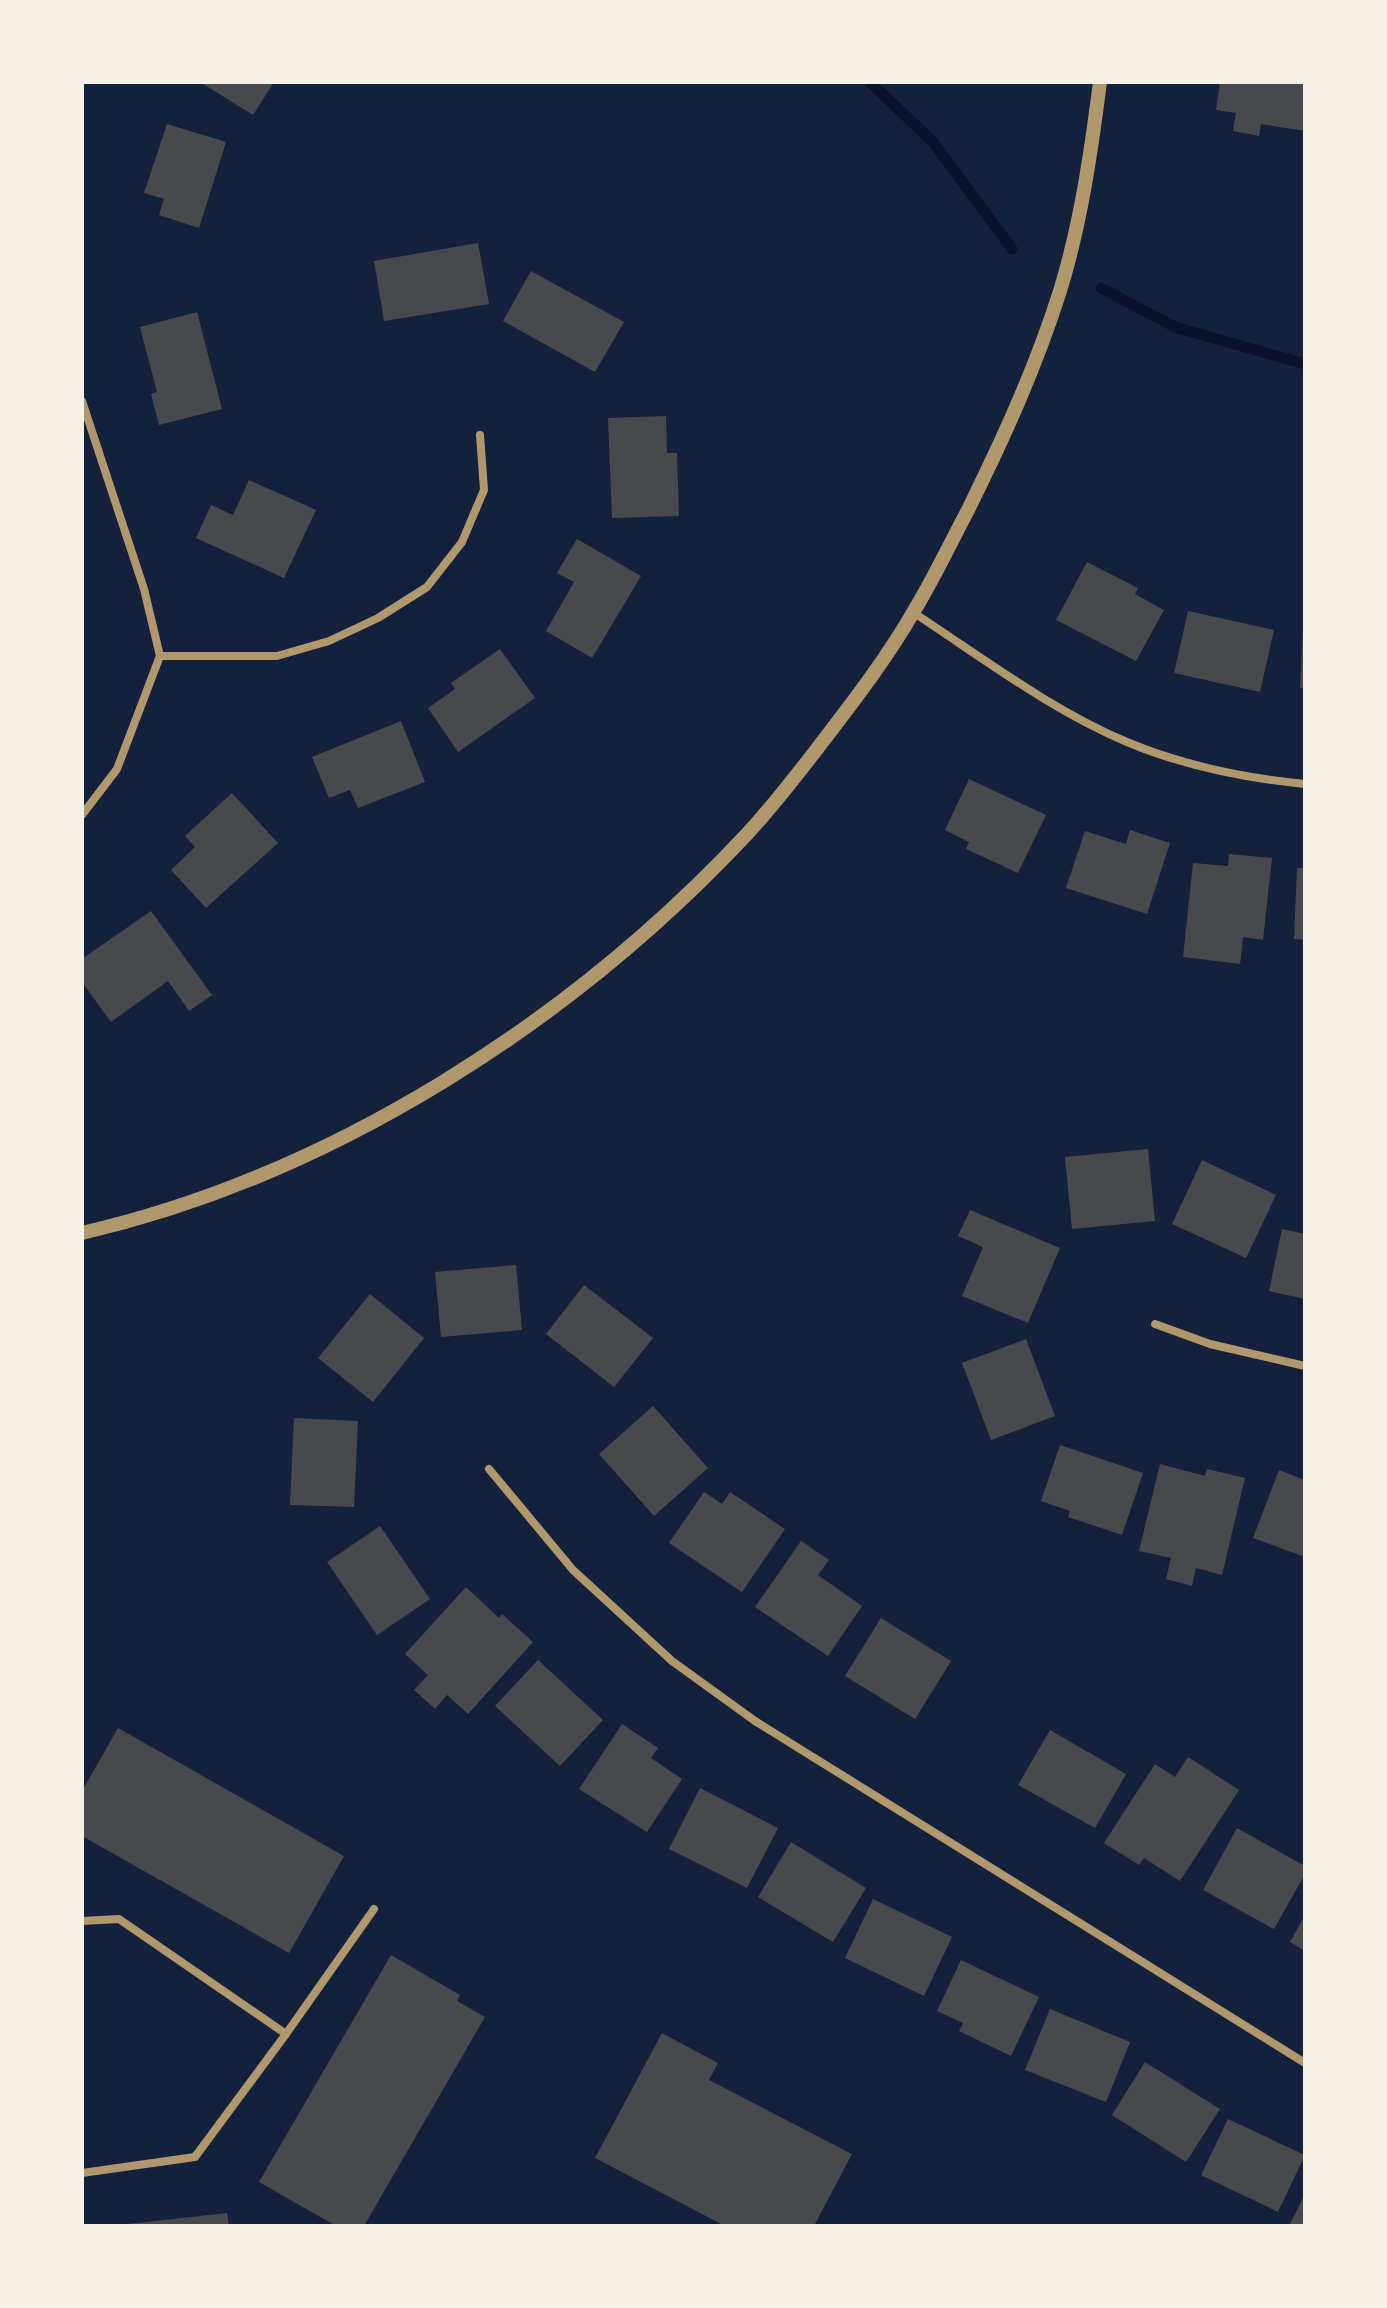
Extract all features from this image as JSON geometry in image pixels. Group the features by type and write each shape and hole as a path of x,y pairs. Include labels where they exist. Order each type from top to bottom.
{"street":[{"path":"82,1233 236,1186 357,1130 449,1077 541,1015 630,944 698,884 749,832 854,702 914,613 996,454 1060,290 1085,183 1100,82"},
{"path":"82,401 140,576 160,656 117,769 82,815"},
{"path":"160,656 277,656 329,641 378,618 427,587 462,542 484,490 480,435"},
{"path":"914,613 1045,699 1127,742 1218,772 1305,784"},
{"path":"1155,1324 1210,1344 1305,1366"},
{"path":"489,1469 573,1570 672,1661 755,1721 1305,2063"},
{"path":"82,2173 195,2157 374,1909"},
{"path":"82,1921 119,1919 286,2034"}],"building":[{"path":"200,82 274,82 253,115"},
{"path":"1220,82 1305,82 1305,131 1261,124 1259,136 1233,131 1236,113 1216,110"},
{"path":"167,124 226,142 199,228 159,215 164,199 144,193"},
{"path":"478,243 489,304 384,321 374,261"},
{"path":"531,271 624,322 595,372 503,321"},
{"path":"197,312 222,409 159,425 151,394 157,392 140,327"},
{"path":"666,416 667,453 677,453 679,516 612,518 608,418"},
{"path":"249,480 316,510 284,578 196,538 211,505 233,515"},
{"path":"577,539 641,576 592,658 546,631 574,582 557,573"},
{"path":"1087,562 1138,588 1135,594 1164,610 1136,661 1056,620"},
{"path":"1188,611 1274,630 1260,692 1174,673"},
{"path":"1303,629 1305,688 1300,688"},
{"path":"500,649 535,698 458,752 428,708 455,689 451,683"},
{"path":"401,721 425,782 358,808 350,790 329,798 312,757"},
{"path":"969,779 1046,815 1018,873 966,849 969,842 945,830"},
{"path":"232,793 278,843 206,908 171,870 195,847 185,836"},
{"path":"1130,830 1170,843 1147,914 1066,888 1085,831 1126,844"},
{"path":"1229,854 1272,858 1263,940 1243,937 1240,964 1183,957 1193,863 1228,866"},
{"path":"1297,868 1305,868 1305,940 1294,939"},
{"path":"151,911 212,995 189,1011 168,981 111,1022 82,982 82,959"},
{"path":"1148,1149 1155,1221 1072,1229 1065,1157"},
{"path":"1202,1160 1276,1195 1246,1258 1172,1224"},
{"path":"970,1210 1060,1248 1028,1323 962,1296 983,1247 958,1236"},
{"path":"1282,1229 1305,1234 1305,1299 1269,1291"},
{"path":"516,1265 522,1330 441,1337 435,1272"},
{"path":"584,1285 653,1338 614,1387 546,1334"},
{"path":"370,1294 424,1338 373,1402 318,1358"},
{"path":"1026,1339 1055,1416 991,1440 962,1363"},
{"path":"653,1406 708,1468 654,1516 599,1454"},
{"path":"294,1418 358,1421 354,1507 290,1505"},
{"path":"1060,1445 1143,1473 1122,1535 1068,1517 1070,1511 1041,1501"},
{"path":"1160,1464 1205,1476 1207,1469 1245,1478 1222,1575 1196,1568 1192,1586 1166,1579 1171,1558 1139,1551"},
{"path":"1279,1470 1305,1480 1305,1557 1253,1538"},
{"path":"704,1492 722,1504 730,1492 785,1529 742,1592 669,1543"},
{"path":"380,1526 430,1599 377,1635 327,1562"},
{"path":"801,1541 829,1560 818,1575 862,1606 828,1656 755,1607"},
{"path":"466,1587 499,1618 502,1614 533,1642 468,1714 447,1695 435,1709 414,1690 428,1675 405,1654"},
{"path":"881,1618 951,1661 915,1719 845,1676"},
{"path":"538,1660 603,1720 560,1766 495,1706"},
{"path":"622,1724 658,1748 651,1758 682,1779 647,1832 579,1789"},
{"path":"118,1728 344,1856 289,1953 82,1836 82,1791"},
{"path":"1050,1730 1126,1774 1095,1828 1018,1785"},
{"path":"1188,1757 1239,1790 1180,1881 1144,1858 1139,1865 1104,1843 1155,1764 1175,1777"},
{"path":"700,1788 778,1828 747,1888 669,1849"},
{"path":"1237,1828 1305,1866 1305,1874 1274,1929 1203,1890"},
{"path":"791,1842 866,1888 833,1942 758,1897"},
{"path":"873,1899 952,1937 924,1996 845,1958"},
{"path":"1305,1915 1305,1951 1290,1942"},
{"path":"391,1955 460,1995 457,2001 485,2017 364,2226 336,2226 259,2182"},
{"path":"961,1960 1039,1997 1011,2056 959,2031 963,2023 937,2011"},
{"path":"1050,2009 1130,2042 1106,2102 1025,2070"},
{"path":"662,2033 718,2063 709,2080 852,2154 814,2226 725,2226 595,2158"},
{"path":"1145,2062 1220,2109 1186,2162 1112,2115"},
{"path":"1228,2119 1305,2155 1278,2212 1201,2175"},
{"path":"1305,2194 1305,2226 1289,2226"},
{"path":"227,2213 229,2226 128,2226 128,2224"}],"waterway":[{"path":"870,82 933,142 1012,249"},
{"path":"1101,288 1175,327 1305,364"}]}
